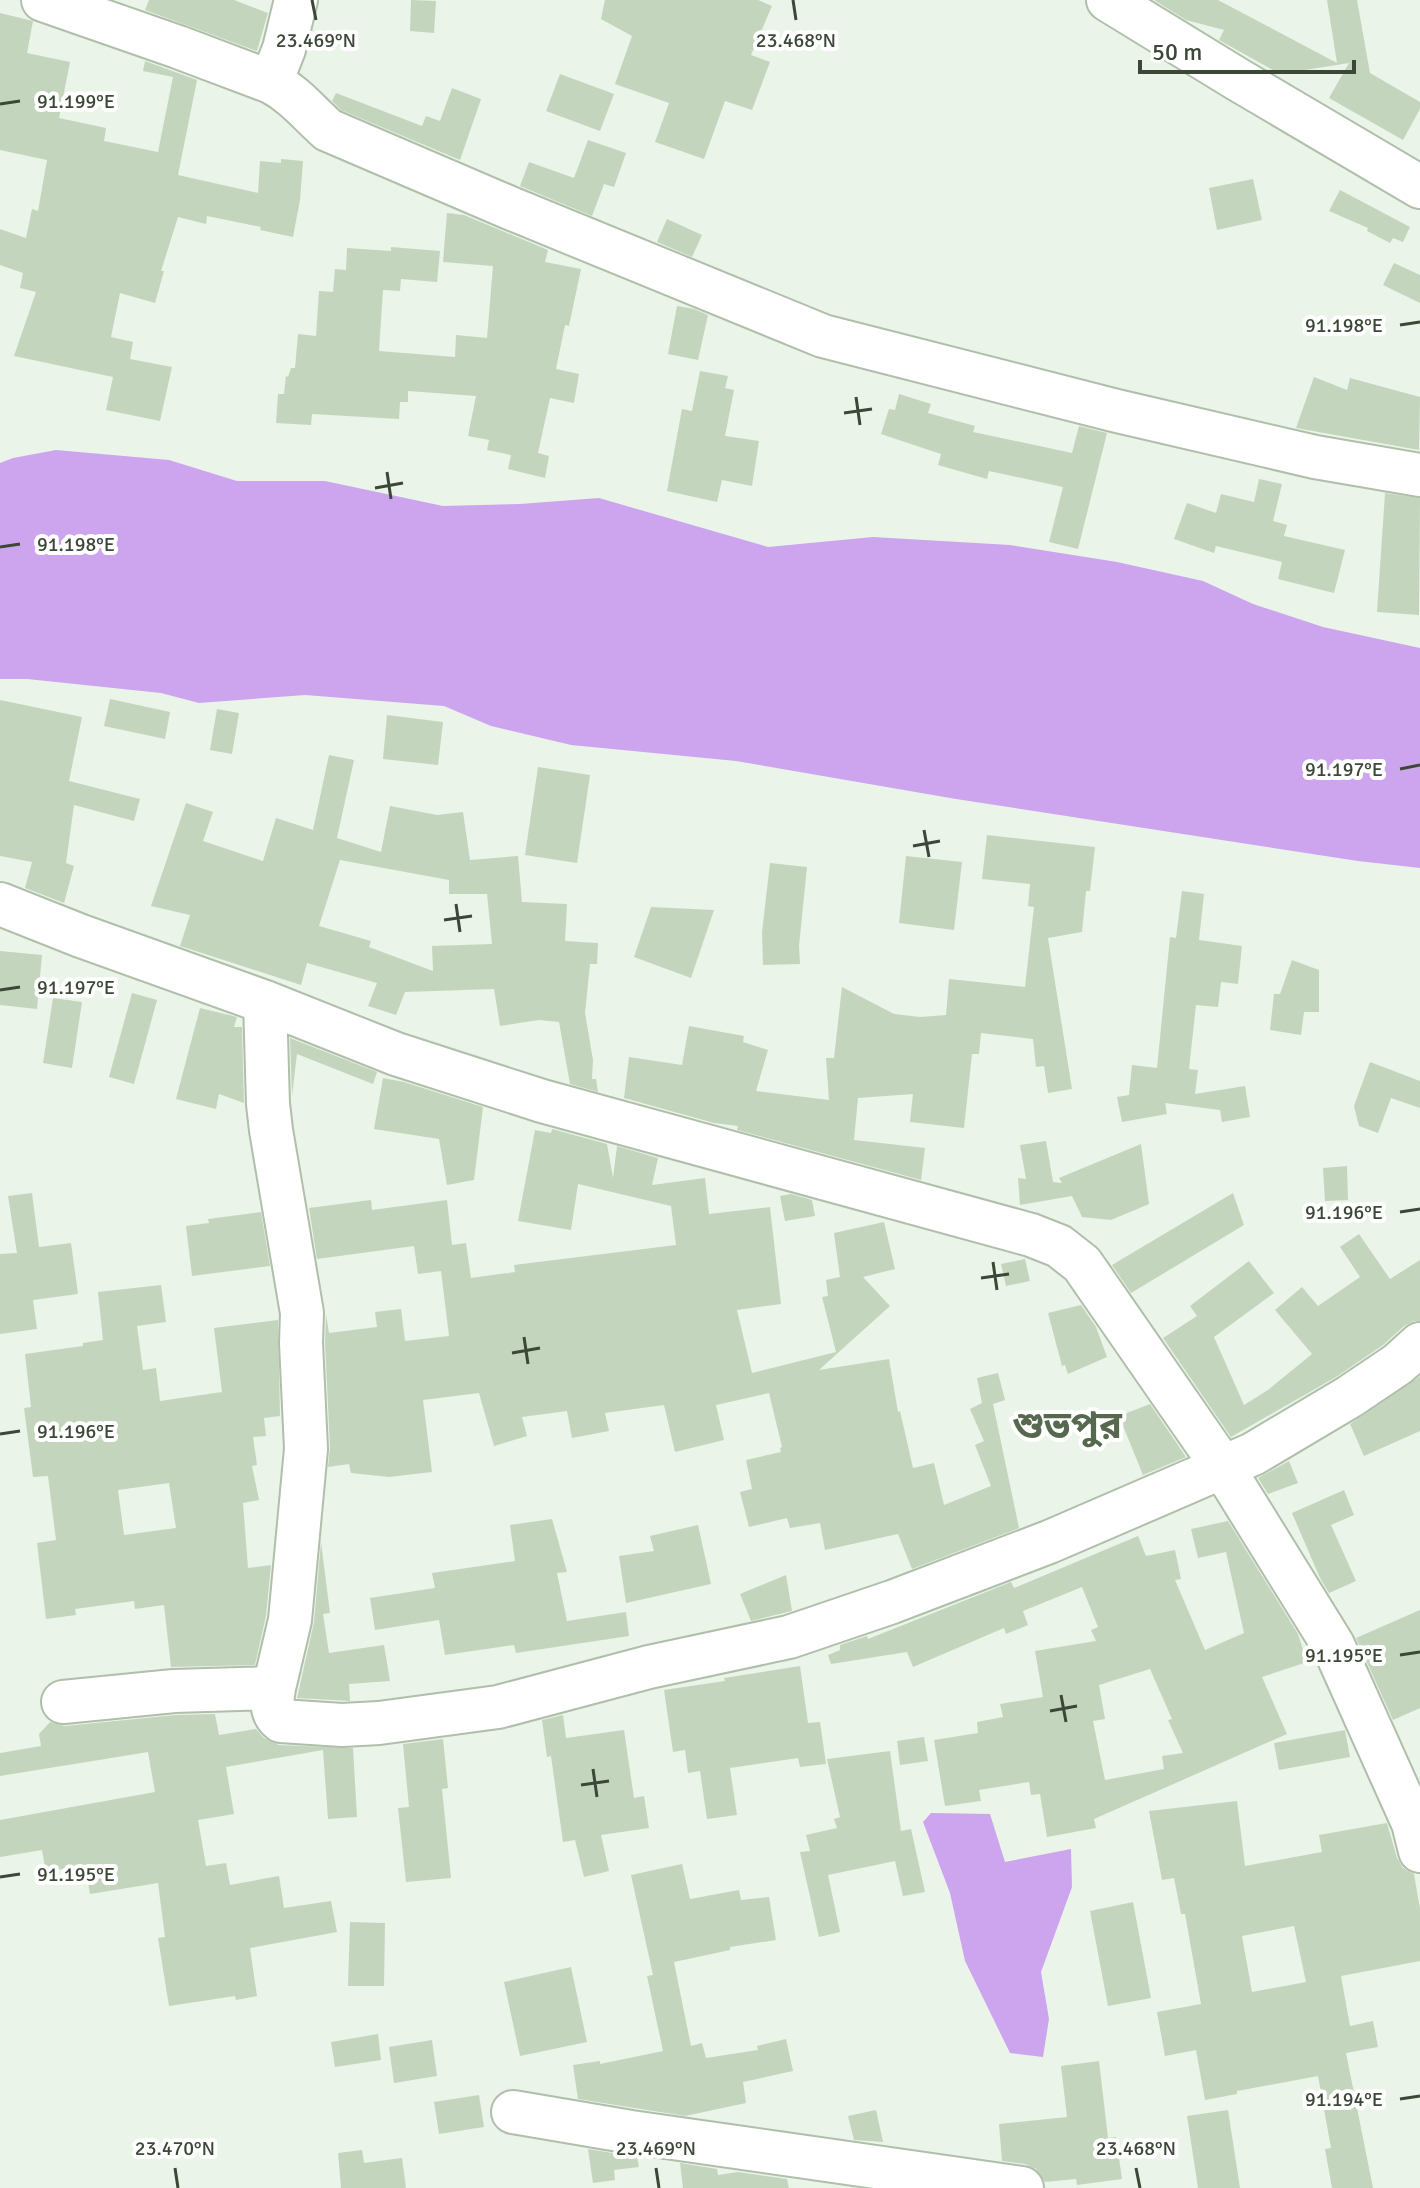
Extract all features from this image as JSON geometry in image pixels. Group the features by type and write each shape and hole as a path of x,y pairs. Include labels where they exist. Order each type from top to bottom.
{"street":[{"path":"43,0 271,82 284,88 328,130 823,336 1117,411 1315,457 1420,475"},
{"path":"271,82 284,49 296,0"},
{"path":"1108,0 1420,187"},
{"path":"0,904 396,1054 542,1101 1031,1235 1059,1246 1082,1264 1222,1466 1333,1645 1418,1832"},
{"path":"265,1002 271,1130 302,1313 306,1449 290,1620 272,1707 281,1721 342,1725 379,1723 498,1707 649,1667 789,1637 892,1602 1049,1542 1253,1454 1326,1412 1398,1364 1420,1344"},
{"path":"63,1702 174,1691 274,1688"},
{"path":"513,2112 1022,2188"}],"shaded area":[{"path":"56,450 169,460 237,481 325,481 443,506 599,498 768,547 873,537 1010,545 1117,562 1203,581 1253,604 1323,627 1420,648 1420,868 956,799 736,761 571,745 491,726 444,706 305,695 199,703 161,693 0,679 0,463"},
{"path":"931,1813 990,1814 1005,1862 1071,1849 1072,1887 1041,1972 1049,2019 1043,2057 1010,2053 965,1961 950,1893 923,1822"}],"building":[{"path":"149,0 234,0 268,13 257,51 145,10"},
{"path":"411,0 436,1 434,33 410,31"},
{"path":"605,0 758,0 772,6 751,55 770,62 752,110 725,101 704,159 655,142 669,103 615,84 632,36 601,19"},
{"path":"1154,0 1218,0 1337,63 1327,0 1357,0 1370,73 1420,102 1420,109 1403,140 1329,98 1349,63 1280,74 1219,40 1224,30 1186,20"},
{"path":"0,13 33,21 27,53 70,62 59,118 106,128 104,141 158,152 173,77 143,71 145,61 197,80 178,175 258,193 260,161 303,161 293,237 207,216 206,224 178,217 161,271 164,271 155,303 120,293 111,337 133,342 130,359 172,367 160,421 106,410 113,377 14,356 36,292 20,288 23,273 0,265 0,229 26,238 32,209 38,211 47,160 0,150"},
{"path":"560,74 614,94 600,131 546,111"},
{"path":"452,88 481,99 460,160 341,110 332,101 336,93 422,126 426,116 440,121"},
{"path":"588,140 626,153 614,187 604,184 592,216 520,186 529,162 574,178"},
{"path":"1253,179 1262,220 1217,230 1209,188"},
{"path":"1340,190 1410,227 1403,242 1393,238 1390,243 1367,231 1368,228 1329,211"},
{"path":"447,213 464,215 548,250 545,262 581,269 556,369 579,374 574,403 550,398 538,453 549,456 545,478 508,469 511,455 487,450 489,440 468,436 476,396 408,391 408,402 400,402 399,419 312,414 311,425 276,423 278,394 284,394 286,376 291,368 295,368 298,334 316,336 319,291 333,292 335,269 346,270 347,248 391,251 391,247 440,251 437,282 401,279 400,291 383,290 379,351 455,357 456,335 487,338 493,266 443,262"},
{"path":"667,219 702,235 692,257 657,242"},
{"path":"1394,263 1420,275 1420,303 1383,285"},
{"path":"677,306 708,315 698,360 668,354"},
{"path":"700,371 728,376 725,388 734,390 725,436 759,441 752,486 722,480 717,502 667,491 682,409 692,411"},
{"path":"1314,377 1347,390 1350,378 1420,397 1419,450 1296,428"},
{"path":"899,394 931,404 928,413 975,426 973,432 1072,453 1079,426 1107,433 1078,549 1049,542 1063,487 989,471 987,479 938,465 941,454 881,434 889,409 895,410"},
{"path":"1259,479 1282,484 1273,521 1287,525 1284,536 1345,550 1334,593 1278,579 1282,562 1216,546 1214,553 1174,539 1187,503 1216,513 1221,494 1254,502"},
{"path":"1385,493 1420,498 1419,615 1377,612"},
{"path":"110,699 170,712 165,739 104,726"},
{"path":"0,700 82,717 69,781 140,799 134,821 74,805 66,863 74,866 64,903 25,888 32,862 0,856"},
{"path":"217,709 239,713 232,754 210,750"},
{"path":"387,715 443,722 438,765 383,759"},
{"path":"329,755 354,760 337,838 381,852 390,806 437,815 463,812 470,860 518,856 522,902 567,904 565,941 598,943 597,964 590,964 585,1013 593,1060 592,1079 596,1079 598,1092 570,1084 559,1022 539,1020 500,1026 494,989 405,992 396,1015 368,1006 377,983 307,963 301,985 180,946 190,915 151,906 186,803 213,812 203,841 263,861 276,818 313,830","holes":["340,860 449,880 449,894 487,894 492,944 432,946 433,971 369,947 371,941 319,926"]},
{"path":"538,767 590,775 577,863 525,855"},
{"path":"987,835 1095,847 1082,932 1048,938 1072,1089 1048,1093 1044,1066 1036,1067 1033,1039 981,1033 979,1054 972,1054 964,1128 910,1122 913,1094 858,1098 854,1140 925,1148 921,1180 737,1130 738,1126 714,1123 624,1098 629,1057 682,1065 689,1026 744,1036 743,1042 768,1050 756,1091 829,1100 826,1058 834,1058 842,987 894,1014 920,1017 946,1015 949,979 1025,987 1034,907 1028,906 1030,884 982,879"},
{"path":"906,856 962,862 954,930 899,923"},
{"path":"770,863 807,867 800,964 763,965 762,932"},
{"path":"1182,891 1204,894 1199,940 1242,946 1238,984 1221,982 1218,1007 1196,1005 1189,1069 1198,1070 1195,1094 1245,1086 1250,1117 1222,1122 1220,1110 1165,1103 1167,1114 1122,1122 1117,1097 1129,1095 1132,1065 1157,1068 1170,937 1176,938"},
{"path":"651,907 714,910 691,978 634,957"},
{"path":"0,951 42,955 37,1009 0,1005"},
{"path":"1292,960 1319,970 1319,1012 1304,1012 1301,1035 1270,1030 1274,994 1280,994"},
{"path":"132,993 157,1000 134,1084 109,1077"},
{"path":"53,998 82,1002 72,1068 43,1063"},
{"path":"200,1008 237,1017 234,1027 242,1027 244,1103 219,1094 216,1109 176,1099"},
{"path":"290,1038 377,1072 373,1084 297,1054 292,1096"},
{"path":"1370,1062 1420,1081 1420,1108 1391,1098 1378,1133 1359,1126 1354,1106"},
{"path":"383,1078 483,1107 474,1180 447,1185 439,1139 374,1129"},
{"path":"552,1129 607,1144 613,1178 617,1146 658,1158 652,1185 705,1178 709,1214 770,1207 781,1304 737,1310 752,1373 836,1352 822,1297 828,1296 826,1280 840,1277 834,1233 884,1222 895,1269 863,1277 890,1306 819,1370 889,1359 898,1412 913,1468 934,1463 944,1505 991,1486 975,1445 984,1441 970,1409 982,1403 977,1378 998,1373 1005,1400 993,1404 1019,1528 912,1569 898,1534 825,1550 820,1523 790,1528 787,1518 749,1527 740,1492 752,1489 746,1460 781,1452 782,1447 769,1393 716,1405 724,1440 675,1452 664,1405 605,1413 609,1431 572,1438 567,1411 522,1417 527,1436 494,1446 479,1393 423,1400 432,1472 389,1477 351,1473 349,1464 328,1467 326,1314 329,1333 377,1327 375,1312 401,1309 405,1341 449,1336 441,1271 418,1274 414,1246 317,1259 309,1208 371,1200 372,1210 447,1200 452,1245 466,1243 471,1278 508,1275 515,1272 514,1265 676,1245 671,1206 578,1184 571,1230 518,1221 535,1130 551,1133"},
{"path":"1046,1141 1053,1182 1062,1183 1059,1178 1141,1144 1149,1204 1111,1220 1082,1217 1072,1196 1020,1205 1018,1178 1026,1179 1020,1145"},
{"path":"1347,1166 1348,1200 1325,1201 1323,1168"},
{"path":"32,1193 39,1247 71,1243 78,1294 33,1300 37,1329 0,1334 0,1254 17,1253 8,1196"},
{"path":"1233,1193 1244,1225 1131,1293 1112,1265"},
{"path":"791,1194 812,1200 815,1216 785,1221 780,1196"},
{"path":"261,1212 270,1266 192,1276 186,1226 209,1223 208,1219"},
{"path":"1359,1234 1390,1279 1420,1260 1420,1321 1404,1326 1383,1345 1336,1377 1231,1437 1163,1338 1197,1316 1190,1306 1249,1261 1274,1293 1214,1337 1244,1405 1312,1354 1275,1310 1302,1287 1318,1306 1360,1277 1340,1247"},
{"path":"1025,1259 1030,1281 1006,1286 1001,1264"},
{"path":"161,1285 166,1322 137,1326 143,1370 156,1368 160,1401 222,1392 214,1328 278,1320 280,1416 264,1418 266,1436 253,1437 257,1465 252,1466 259,1500 243,1503 248,1568 271,1565 266,1616 255,1665 171,1667 164,1605 135,1609 134,1601 75,1609 76,1615 46,1619 37,1543 56,1540 48,1476 33,1477 24,1408 31,1407 25,1354 103,1340 98,1292","holes":["169,1483 176,1528 124,1535 118,1490"]},
{"path":"1081,1305 1096,1327 1107,1357 1068,1374 1065,1365 1062,1366 1048,1313"},
{"path":"1420,1376 1420,1431 1364,1456 1350,1424"},
{"path":"1150,1404 1186,1457 1143,1475 1119,1416"},
{"path":"1289,1461 1298,1483 1268,1494 1258,1478"},
{"path":"1344,1490 1354,1515 1331,1525 1356,1581 1329,1593 1292,1513"},
{"path":"552,1519 567,1572 557,1573 567,1621 626,1612 629,1636 516,1653 514,1645 445,1655 439,1620 375,1630 370,1598 435,1588 432,1573 515,1561 510,1525"},
{"path":"1228,1521 1298,1634 1307,1662 1262,1677 1287,1734 1094,1819 1096,1828 1047,1837 1040,1794 1031,1795 1029,1782 979,1790 981,1801 945,1806 934,1740 978,1733 977,1722 1003,1717 1000,1704 1043,1697 1035,1651 1096,1641 1091,1630 1098,1627 1082,1587 1023,1611 1028,1625 1006,1634 1004,1628 913,1667 907,1652 831,1664 828,1655 840,1650 840,1645 867,1636 868,1639 1011,1582 1014,1588 1138,1536 1146,1556 1175,1550 1181,1579 1175,1580 1205,1650 1244,1633 1226,1552 1198,1558 1191,1529","holes":["1150,1669 1172,1719 1168,1720 1183,1753 1162,1756 1164,1769 1105,1780 1093,1721 1105,1719 1099,1685"]},
{"path":"698,1525 711,1584 626,1603 619,1556 654,1551 650,1536"},
{"path":"321,1542 330,1613 323,1614 329,1653 384,1645 390,1681 349,1684 350,1701 297,1698 314,1622"},
{"path":"786,1575 792,1611 751,1621 740,1594"},
{"path":"1420,1610 1420,1708 1393,1720 1356,1638"},
{"path":"800,1666 808,1723 820,1722 826,1764 800,1767 798,1758 730,1768 737,1815 707,1819 700,1771 688,1773 685,1750 673,1752 664,1690"},
{"path":"215,1714 219,1735 256,1729 264,1738 279,1745 353,1748 357,1817 328,1819 323,1750 226,1767 234,1814 198,1820 206,1866 226,1863 230,1885 279,1876 284,1908 331,1901 337,1932 250,1948 257,1996 236,2000 235,1996 169,2006 158,1938 165,1937 158,1883 90,1894 85,1865 46,1872 42,1850 0,1857 0,1820 155,1792 148,1752 0,1776 0,1753 41,1746 39,1734 50,1722 65,1726"},
{"path":"563,1715 566,1738 624,1730 634,1798 644,1796 649,1828 601,1835 609,1871 584,1877 575,1840 563,1842 551,1756 547,1757 542,1720"},
{"path":"1345,1730 1350,1757 1279,1770 1274,1743"},
{"path":"924,1737 928,1761 900,1765 897,1741"},
{"path":"443,1739 448,1788 442,1789 451,1878 406,1882 398,1808 409,1807 403,1744"},
{"path":"890,1751 901,1831 911,1829 925,1892 903,1896 895,1861 828,1875 840,1932 819,1937 800,1852 810,1851 806,1835 837,1828 834,1819 840,1817 827,1759"},
{"path":"1237,1801 1245,1866 1322,1852 1319,1835 1387,1823 1397,1858 1403,1868 1414,1874 1420,1909 1420,1961 1341,1976 1350,2026 1373,2021 1378,2047 1346,2053 1373,2188 1332,2188 1325,2149 1331,2148 1318,2076 1205,2100 1196,2050 1165,2056 1157,2012 1201,2004 1185,1914 1181,1914 1174,1878 1162,1880 1149,1811","holes":["1294,1926 1306,1982 1252,1992 1242,1936"]},
{"path":"682,1864 690,1899 739,1890 741,1900 769,1897 776,1940 730,1947 730,1950 674,1962 691,2046 702,2043 706,2058 758,2050 757,2046 786,2039 793,2071 743,2082 746,2103 685,2116 578,2099 573,2065 600,2061 600,2064 663,2051 647,1976 653,1975 631,1875"},
{"path":"1133,1902 1151,1998 1108,2006 1090,1911"},
{"path":"350,1922 385,1923 384,1986 348,1986"},
{"path":"571,1967 587,2042 520,2056 504,1982"},
{"path":"378,2034 381,2060 335,2067 331,2042"},
{"path":"432,2040 437,2076 394,2083 389,2047"},
{"path":"1099,2061 1108,2138 1116,2137 1122,2179 1077,2185 1076,2179 1045,2182 1036,2169 1002,2161 999,2124 1067,2117 1061,2066"},
{"path":"479,2095 484,2127 439,2134 434,2102"},
{"path":"876,2110 883,2142 854,2140 848,2116"},
{"path":"1228,2110 1240,2188 1198,2188 1187,2116"},
{"path":"588,2149 637,2157 639,2167 614,2170 615,2180 593,2183"},
{"path":"362,2150 364,2163 402,2158 406,2188 341,2188 338,2153"},
{"path":"680,2163 717,2169 718,2175 738,2172 787,2179 789,2188 683,2188"}],"district":[{"name":"শুভপুর","path":"1067,1425"}]}
